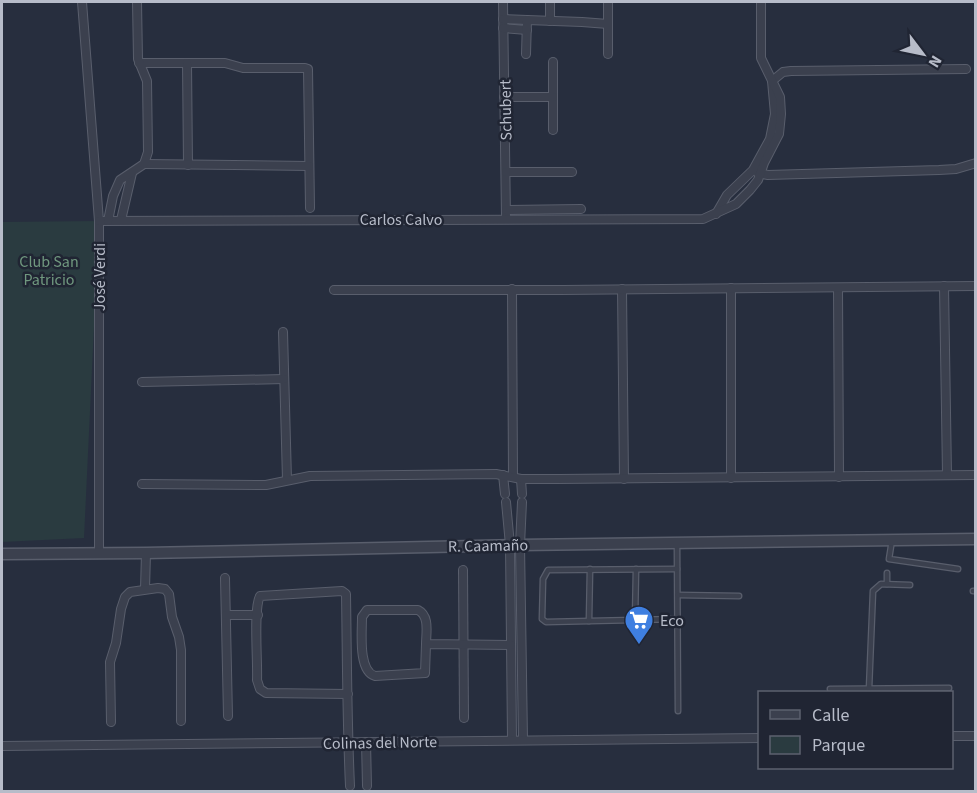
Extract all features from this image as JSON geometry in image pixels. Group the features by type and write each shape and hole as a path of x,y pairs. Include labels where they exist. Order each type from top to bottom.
{"street":[{"name":"José Verdi","path":"82,2 104,221 99,552"},
{"path":"104,221 120,180 144,164 148,152 147,81 139,63 137,2"},
{"name":"Schubert","path":"503,2 506,214"},
{"path":"550,2 550,21"},
{"path":"608,2 608,54"},
{"path":"757,172 776,141 781,124 780,97 761,58 761,2"},
{"path":"503,23 527,25 550,21 582,21 608,24"},
{"path":"526,54 527,25"},
{"path":"553,62 553,130"},
{"path":"139,63 225,63 243,69 308,69 310,208"},
{"path":"187,63 188,165"},
{"path":"772,81 783,72 791,70 966,69"},
{"path":"504,97 553,97"},
{"path":"757,172 939,170 956,169 975,163"},
{"path":"144,164 309,166"},
{"path":"506,172 572,172"},
{"name":"Carlos Calvo","path":"104,221 506,214 703,219 736,204 750,190 757,172"},
{"path":"121,220 132,173"},
{"path":"506,214 581,209"},
{"path":"944,286 947,476"},
{"path":"334,290 975,286"},
{"path":"731,288 731,478"},
{"path":"838,288 839,477"},
{"path":"512,289 517,478 522,498 515,545 511,645 513,740"},
{"path":"622,290 624,479"},
{"path":"283,332 287,480"},
{"path":"142,382 284,379"},
{"path":"142,484 266,485 310,476 503,475 517,478 624,479 975,475"},
{"path":"503,475 515,545 523,740"},
{"name":"R. Caamaño","path":"2,554 975,539"},
{"path":"145,589 146,553"},
{"path":"463,570 464,718"},
{"path":"225,578 228,716"},
{"path":"111,722 110,662 116,643 121,609 125,597 130,592 145,589 165,590 169,594 172,617 181,650 181,721"},
{"path":"348,694 262,691 257,680 258,600 263,595 342,591 345,594 348,694 348,742 350,786"},
{"path":"418,609 426,616 426,644 425,673 369,675 363,656 363,613 367,610 418,609"},
{"path":"226,615 258,615"},
{"path":"426,644 511,645"},
{"path":"953,736 975,736"},
{"name":"Colinas del Norte","path":"2,746 758,738"},
{"path":"366,742 367,786"}],"lane":[{"path":"892,540 889,561 958,569"},
{"path":"677,543 678,711"},
{"path":"677,569 553,568 548,570 543,579 543,621 678,619"},
{"path":"589,621 590,569"},
{"path":"635,620 636,569"},
{"path":"887,573 887,584"},
{"path":"869,689 873,591 876,587 887,584 910,585"},
{"path":"678,595 738,596"},
{"path":"830,689 949,688"}],"green space":[{"name":"Club San Patricio","path":"99,221 84,538 2,542 2,222"}],"place":[{"name":"Eco","path":"639,646"}]}
